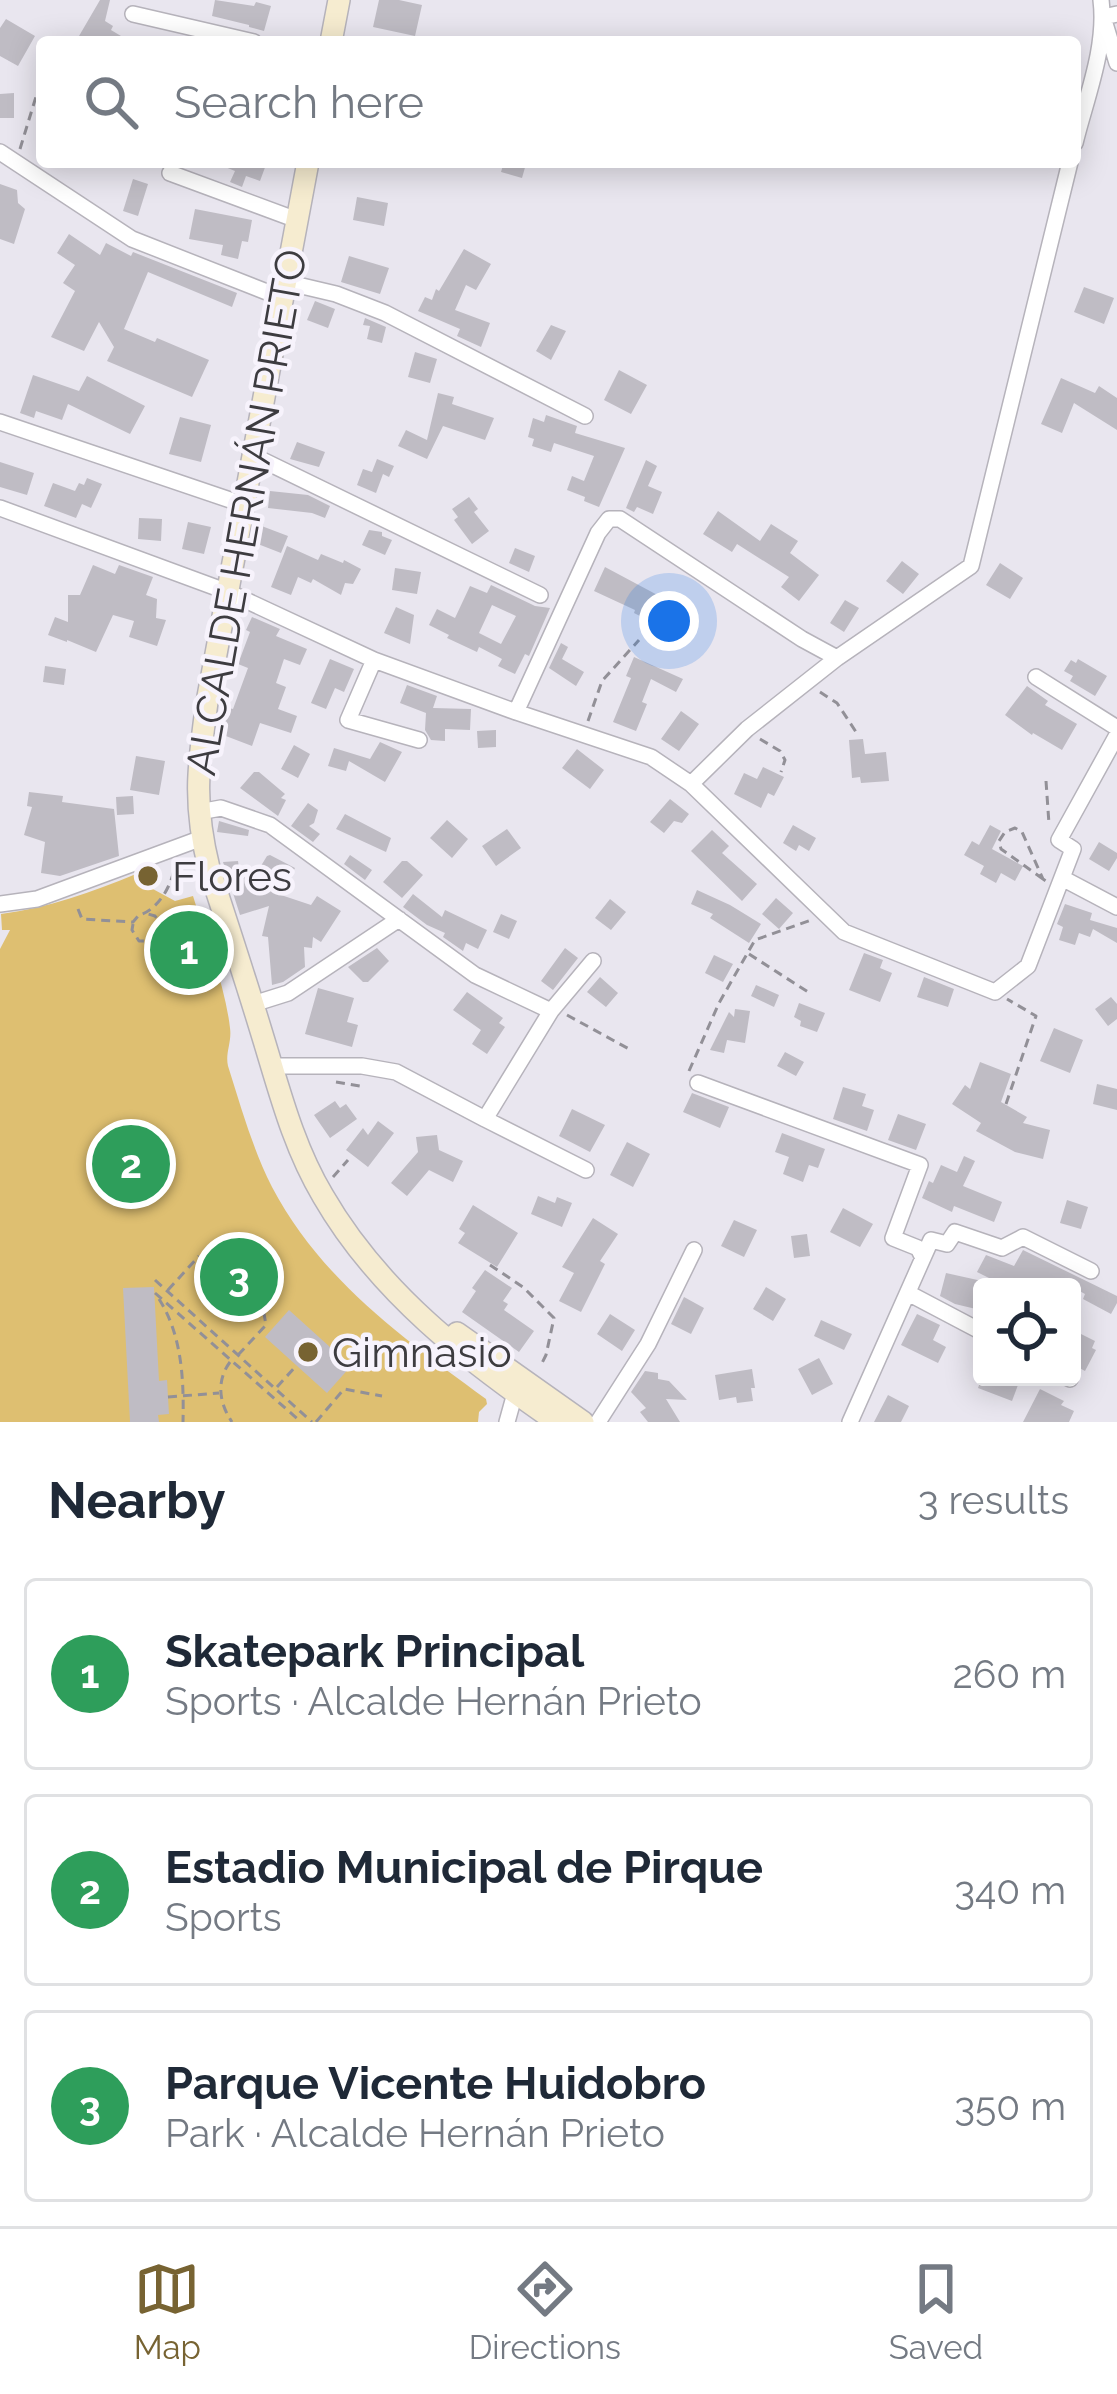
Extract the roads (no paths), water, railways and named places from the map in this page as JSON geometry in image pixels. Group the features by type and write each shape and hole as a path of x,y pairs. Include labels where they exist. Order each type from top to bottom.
{"main road":[{"path":"332,36 339,0"},
{"name":"ALCALDE HERNÁN PRIETO","path":"307,168 198,765 202,838 272,1066 309,1171 335,1216 430,1327 584,1422"},
{"name":"ALCALDE HERNÁN PRIETO","path":"522,1385 557,1422"}],"street":[{"path":"1107,10 1117,63"},
{"path":"1081,119 1107,10"},
{"path":"133,14 228,36"},
{"path":"0,152 132,238 284,290 336,294 386,313 585,416"},
{"path":"691,784 744,732 837,658 971,566 1069,168"},
{"path":"170,173 297,220"},
{"path":"0,422 244,505"},
{"path":"254,456 540,595"},
{"path":"0,508 228,592 374,659 651,757 691,784 844,932 995,992 1028,966 1054,881 1072,849 1059,840 1117,732 1036,677"},
{"path":"516,712 598,533 609,519 620,519 837,658"},
{"path":"374,659 348,720 419,740"},
{"path":"199,812 221,808 271,824 475,975 550,1014"},
{"path":"0,904 37,898 202,838"},
{"path":"1054,881 1117,908"},
{"path":"253,1004 288,993 398,919"},
{"path":"485,1119 550,1014 593,961"},
{"path":"272,1066 362,1066 396,1072 586,1169"},
{"path":"694,1078 920,1165 892,1238 918,1248 923,1258"},
{"path":"850,1422 931,1240 947,1244 955,1232 1002,1248 1023,1237 1090,1271"},
{"path":"598,1422 648,1344 694,1250"},
{"path":"908,1293 973,1327"},
{"path":"507,1422 522,1385"}],"place":[{"name":"Flores","path":"148,876"},
{"name":"Skatepark Principal","path":"189,950"},
{"name":"Estadio Municipal de Pirque","path":"131,1164"},
{"name":"Parque Vicente Huidobro","path":"239,1277"},
{"name":"Gimnasio","path":"308,1352"}]}
